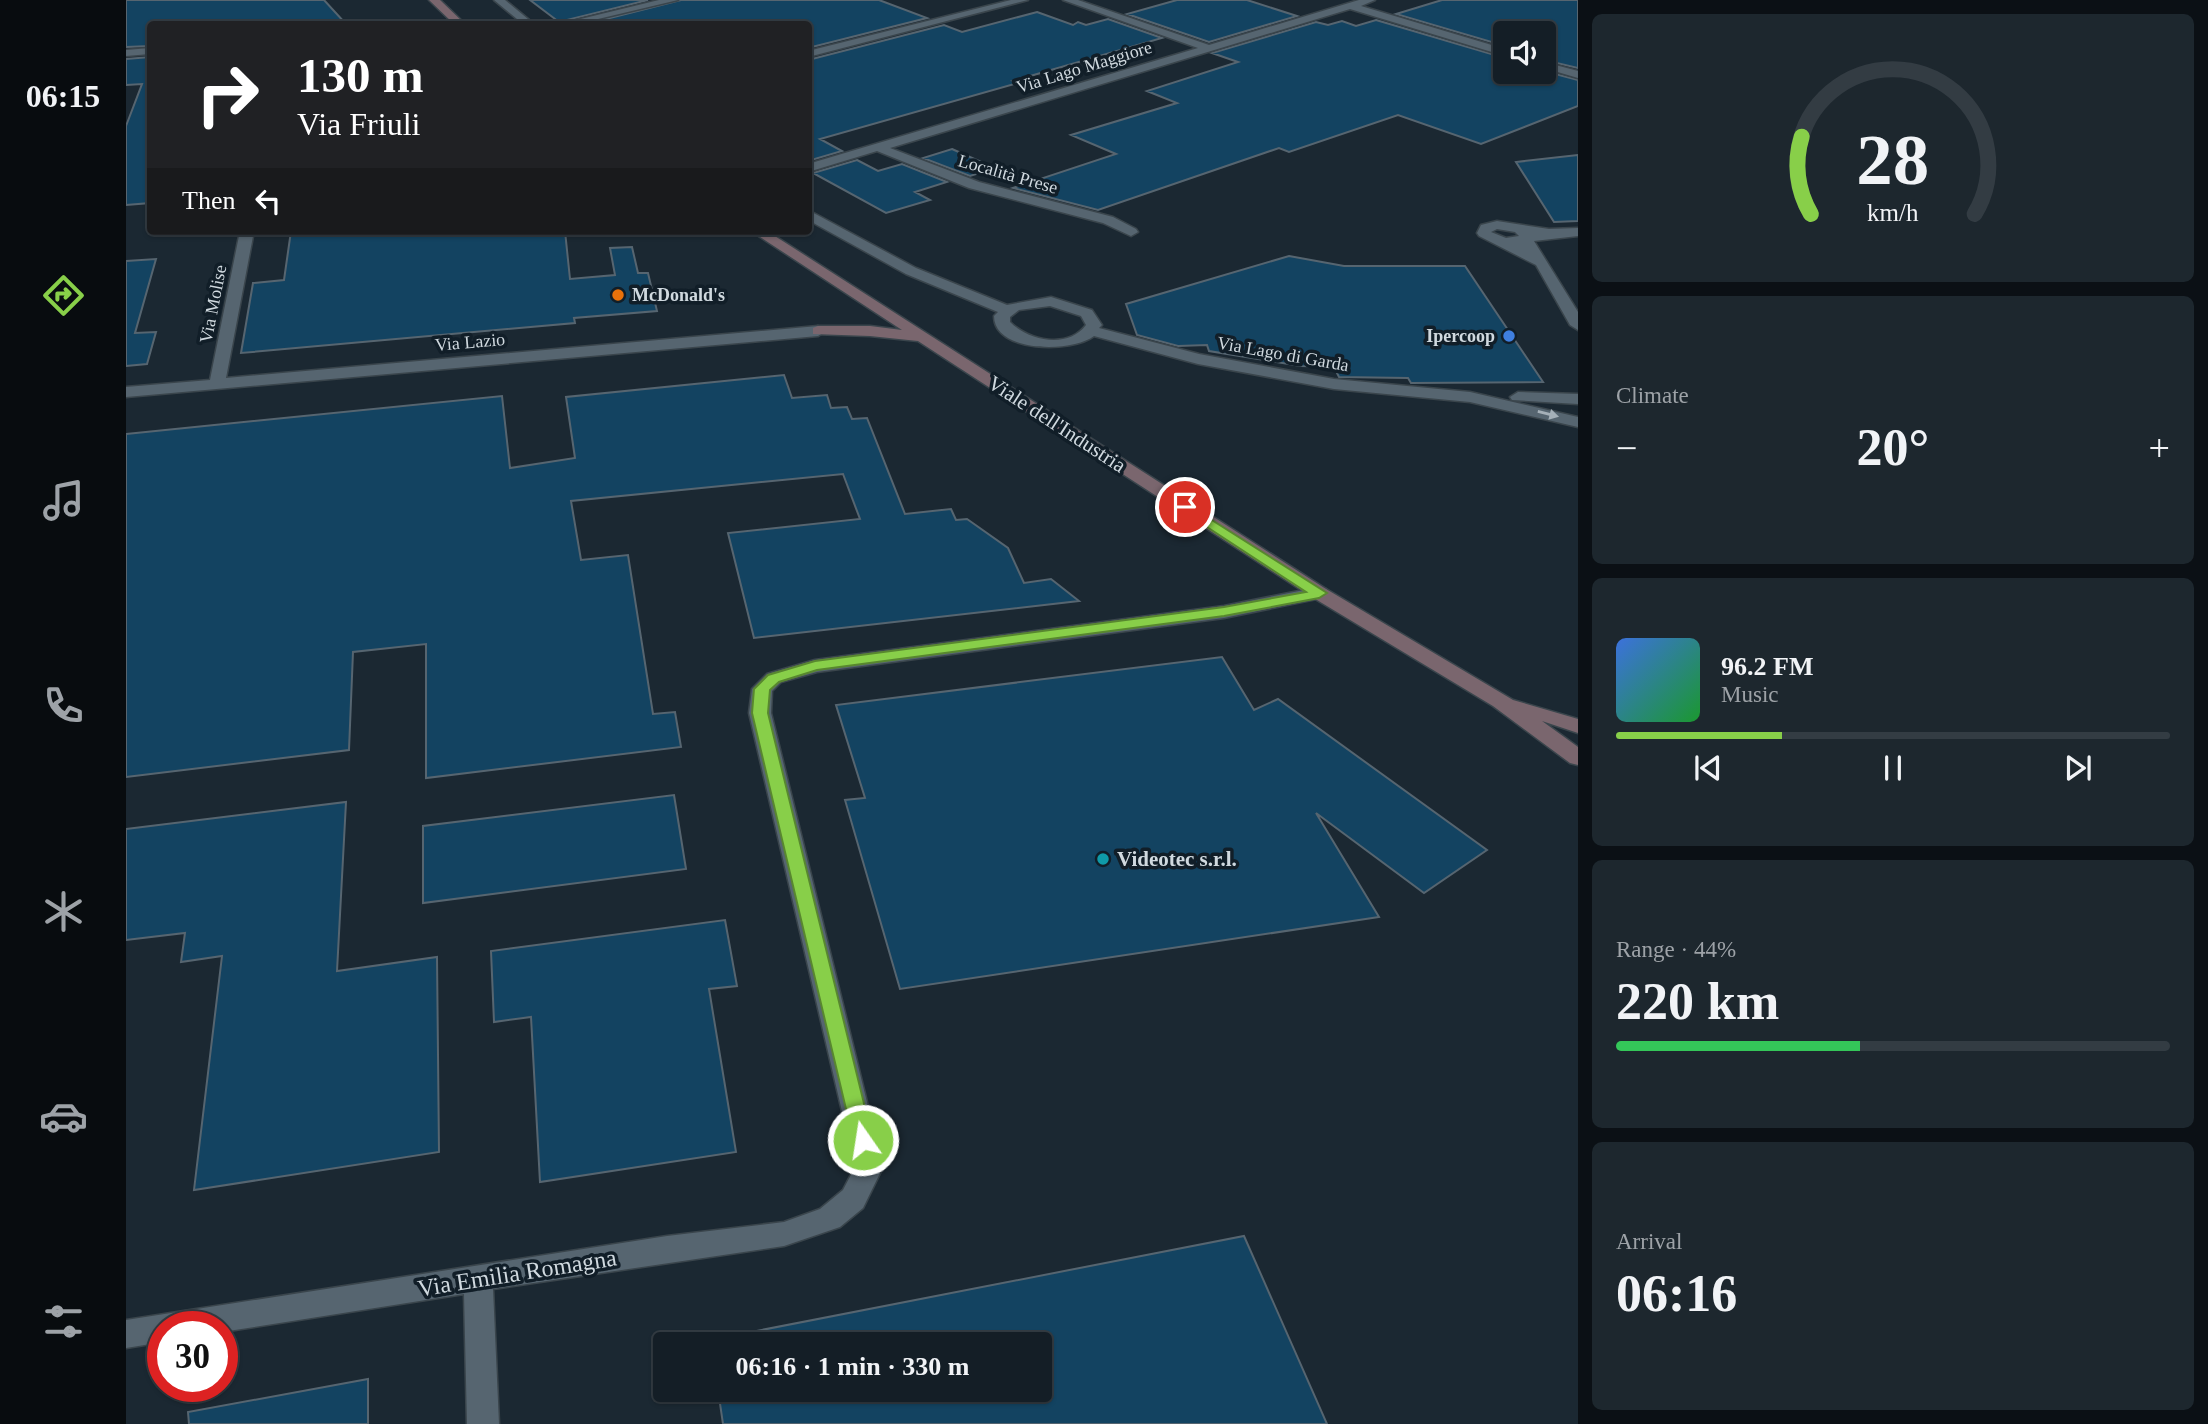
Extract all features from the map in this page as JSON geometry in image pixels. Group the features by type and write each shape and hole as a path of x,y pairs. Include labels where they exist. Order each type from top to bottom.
{"main road":[{"path":"434,0 457,21"},
{"name":"Viale dell'Industria","path":"764,235 1319,593 1500,701 1578,758"},
{"path":"818,331 865,317 879,309"},
{"path":"818,331 870,331 925,339"},
{"name":"Viale dell'Industria","path":"1500,701 1578,726"}],"street":[{"path":"499,0 525,21"},
{"path":"578,21 673,0"},
{"path":"812,53 1023,0"},
{"path":"1068,0 1208,48"},
{"name":"Via Lago Maggiore","path":"812,167 1370,0"},
{"path":"1351,6 1493,49"},
{"path":"126,53 147,51"},
{"path":"1556,69 1578,75"},
{"name":"Località Prese","path":"877,146 974,185 1108,220 1132,232"},
{"path":"812,216 911,271 1007,310"},
{"path":"1541,261 1487,236 1484,230 1497,225 1522,234 1578,232"},
{"path":"1522,234 1541,261 1578,326"},
{"name":"Via Molise","path":"217,384 246,235"},
{"path":"1038,301 1066,303 1093,318 1092,331 1073,341 1028,340 1006,330 1002,316 1007,310 1038,301"},
{"name":"Via Lazio","path":"126,393 818,331"},
{"name":"Via Lago di Garda","path":"1092,331 1198,359 1334,384 1470,397 1578,399"},
{"name":"Via Lago di Garda","path":"1470,397 1578,422"},
{"name":"Via Emilia Romagna","path":"238,1316 784,1234 830,1218 853,1199 869,1167 760,713 762,689 774,678 815,666 1224,612 1319,593"},
{"path":"478,1279 483,1424"},
{"path":"126,1334 147,1331"}],"building":[{"path":"126,0 324,0 343,21 147,21 147,46 126,47"},
{"path":"530,0 648,0 563,21 558,21"},
{"path":"681,0 879,0 927,18 812,47 812,21 598,21"},
{"path":"1177,0 1247,0 1297,16 1209,42 1127,14"},
{"path":"1442,0 1578,0 1578,68 1556,63 1556,21 1493,21 1493,42 1396,14"},
{"path":"1037,12 1073,25 1078,22 1086,25 1108,19 1162,38 1013,81 1018,83 820,139 842,151 812,160 812,59 944,25 962,32"},
{"path":"1376,20 1493,54 1493,84 1556,84 1556,74 1578,80 1578,106 1481,144 1398,115 1289,152 1279,148 1098,210 1013,188 1116,154 1071,135 1177,103 1147,91 1238,62 1212,53 1316,22 1328,25 1342,21 1356,26"},
{"path":"147,57 147,203 126,205 126,126 142,84 126,85 126,59"},
{"path":"952,149 995,168 970,176 923,158"},
{"path":"1578,155 1578,221 1554,222 1516,162"},
{"path":"857,160 878,171 902,164 947,182 915,192 930,200 886,213 813,173"},
{"path":"290,235 565,235 570,279 615,275 610,248 632,247 638,273 648,273 657,311 574,318 575,323 241,353 253,283 284,280"},
{"path":"1289,256 1344,266 1465,266 1543,382 1411,383 1408,378 1339,377 1334,367 1301,366 1209,351 1207,345 1178,346 1137,335 1126,304"},
{"path":"156,259 135,333 156,332 147,364 126,366 126,261"},
{"path":"784,375 792,398 827,395 831,408 847,407 852,419 867,418 905,514 951,509 956,520 967,519 1008,548 1024,583 1051,579 1079,601 754,638 728,533 860,519 843,474 571,501 581,560 628,555 653,714 675,712 681,747 426,778 426,644 353,652 349,750 126,777 126,434 502,396 510,468 575,458 566,397"},
{"name":"Videotec s.r.l.","path":"1222,657 1254,710 1278,699 1487,850 1424,893 1316,813 1379,917 900,989 845,800 865,798 836,705"},
{"path":"674,795 686,869 423,903 423,826"},
{"path":"346,802 337,971 437,957 439,1152 194,1190 222,956 181,962 185,933 126,940 126,829"},
{"path":"725,920 737,986 709,989 736,1152 540,1182 531,1017 494,1022 491,951"},
{"path":"1244,1236 1327,1424 723,1424 720,1402 1052,1402 1052,1332 751,1332"},
{"path":"368,1379 368,1424 189,1424 188,1412"}],"place":[{"name":"McDonald's","path":"618,295"},
{"name":"Ipercoop","path":"1509,336"},
{"name":"Videotec s.r.l.","path":"1103,859"}],"route":[{"path":"863,1140 760,713 762,689 774,678 815,666 1224,612 1319,593 1185,507"}]}
